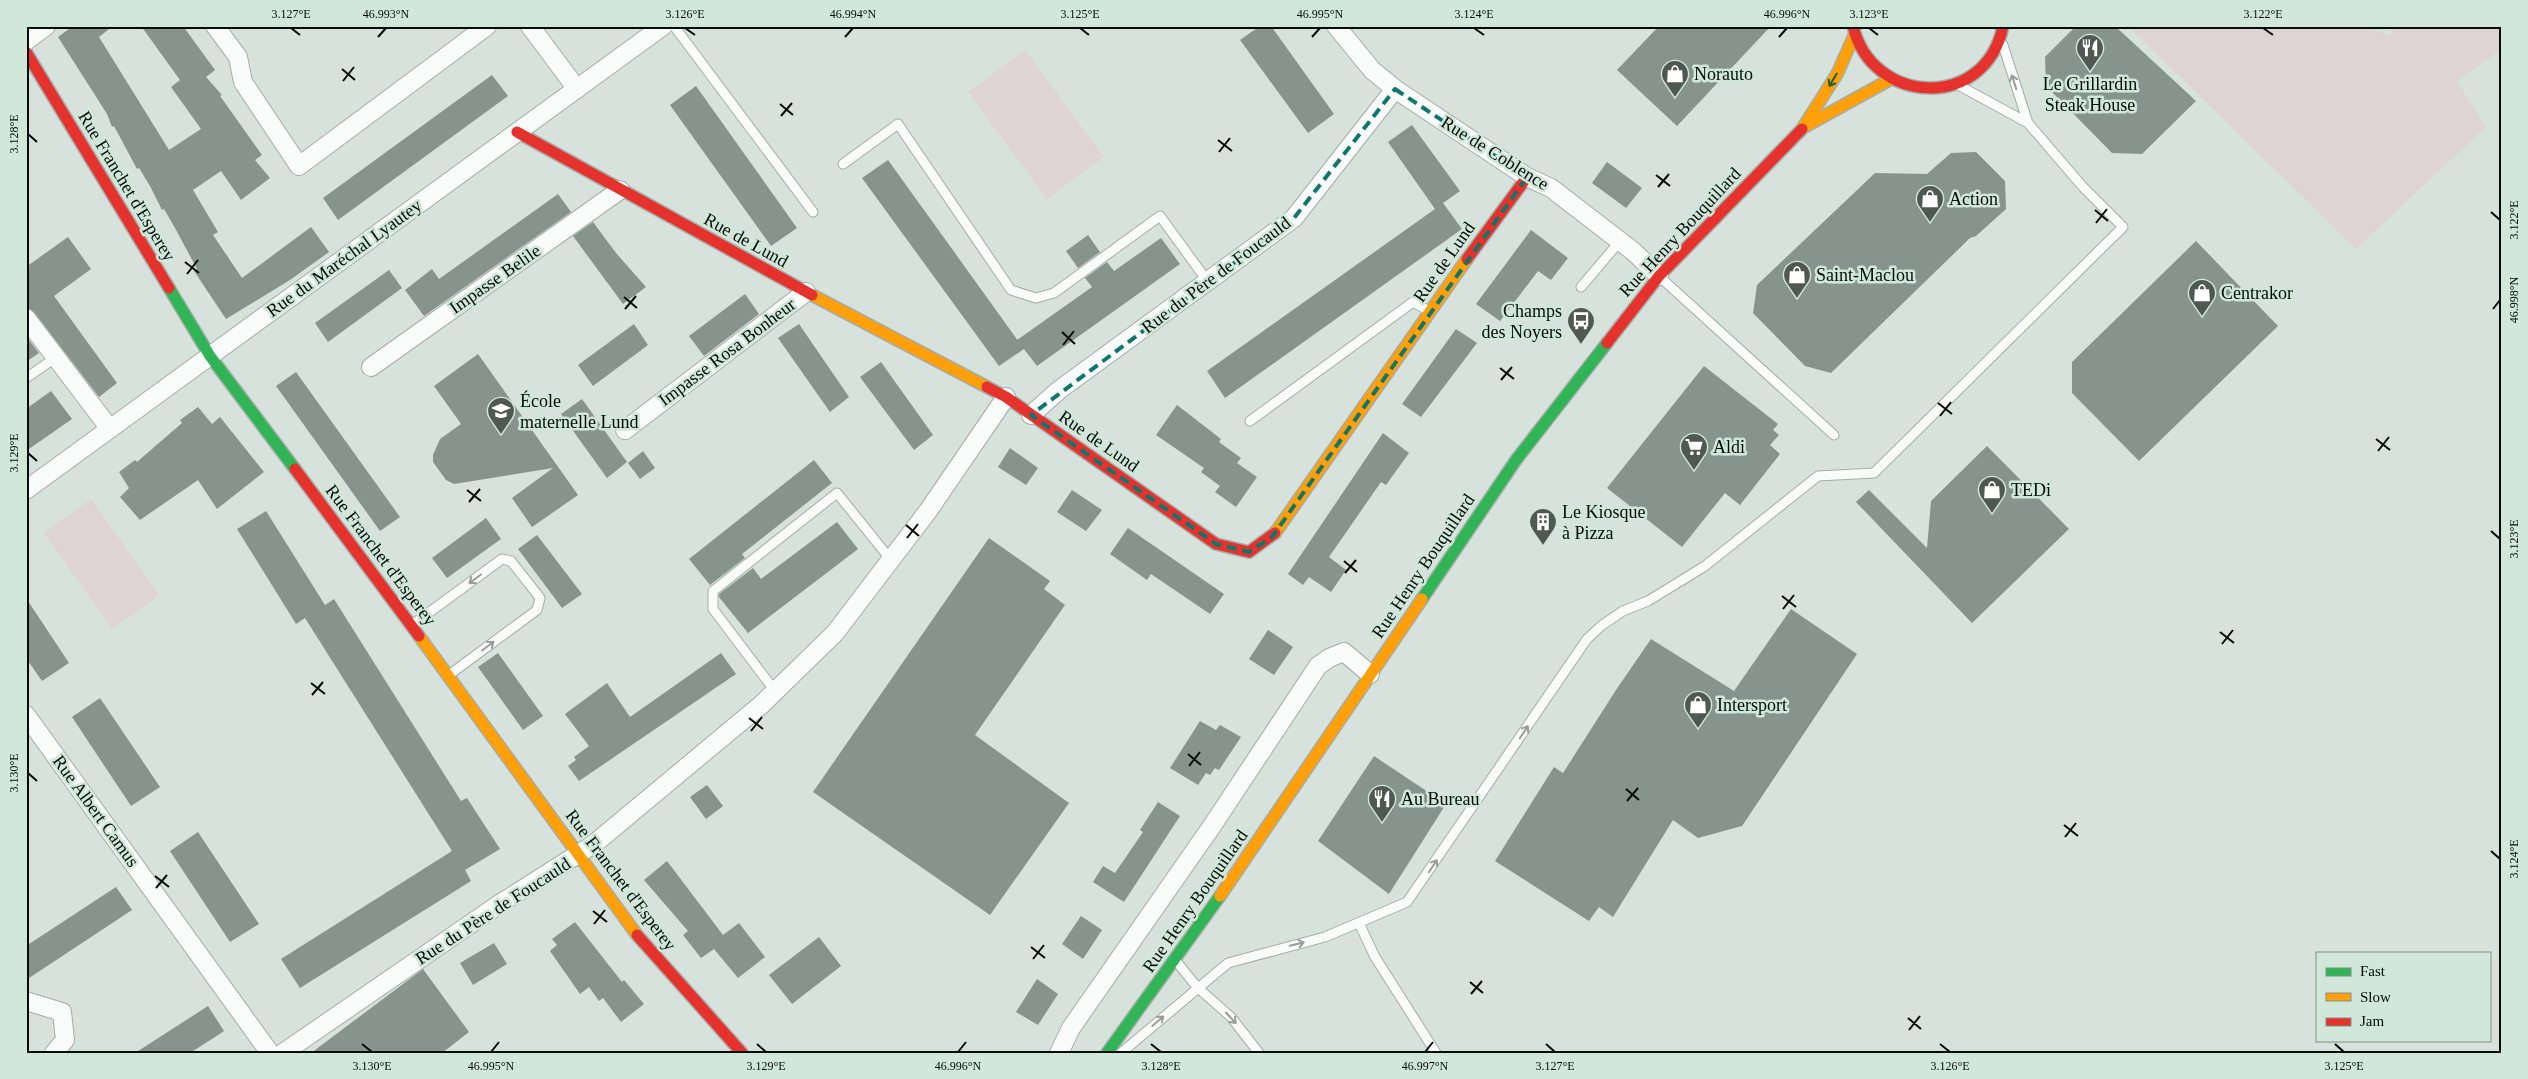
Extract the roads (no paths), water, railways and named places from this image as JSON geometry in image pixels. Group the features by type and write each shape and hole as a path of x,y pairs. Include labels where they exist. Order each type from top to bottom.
{"street":[{"path":"26,40 46,26"},
{"path":"215,26 238,57 243,82 299,166 487,26"},
{"path":"530,26 577,89"},
{"name":"Rue du Maréchal Lyautey","path":"26,490 663,26"},
{"name":"Rue de Coblence","path":"1336,26 1372,70 1395,89 1527,177 1551,188 1620,241 1658,276"},
{"path":"1853,31 1865,58 1891,79 1925,88 1957,85 1981,69 2002,41 2003,26"},
{"name":"Rue Henry Bouquillard","path":"1107,1053 1259,841 1516,460 1658,276 1803,128 1837,74 1853,31"},
{"name":"Rue Franchet d'Esperey","path":"26,52 210,356 449,675 577,855 641,940 742,1053"},
{"name":"Rue Henry Bouquillard","path":"1803,128 1891,79"},
{"name":"Rue du Père de Foucauld","path":"1031,414 1060,390 1294,218 1395,89"},
{"name":"Rue de Lund","path":"518,132 806,292 1006,397 1216,544 1249,552 1272,537 1527,177"},
{"name":"Impasse Belile","path":"371,367 620,190"},
{"name":"Impasse Rosa Bonheur","path":"625,430 806,292"},
{"path":"26,318 110,429"},
{"name":"Rue du Père de Foucauld","path":"282,1053 501,903 577,855 646,802 775,691 835,633 928,511 1006,397"},
{"path":"1059,1053 1071,1028 1201,842 1318,666 1329,658 1344,652 1370,674"},
{"name":"Rue Albert Camus","path":"26,715 270,1053"},
{"path":"26,1001 62,1012 65,1040 54,1053"}],"lane":[{"path":"674,26 813,212"},
{"path":"2002,41 2028,123"},
{"path":"1121,1053 1197,987 1228,963 1325,937 1398,907 1411,897 1587,640 1600,626 1623,610 1648,601 1705,566 1818,476 1874,472 2123,227 2083,187 2028,123 1957,85"},
{"path":"843,164 898,124 1011,290 1036,298 1054,293 1160,216 1208,282"},
{"path":"1581,287 1620,241"},
{"path":"1658,276 1834,435"},
{"path":"1250,421 1413,302 1431,312"},
{"path":"26,378 55,358"},
{"path":"775,691 713,608 713,591 837,492 891,560"},
{"path":"412,626 502,559 511,561 540,598 537,610 449,675"},
{"path":"1359,924 1375,957 1436,1053"},
{"path":"1175,960 1197,987 1231,1017 1259,1053"}],"place":[{"name":"Le Grillardin Steak House","path":"2090,72"},
{"name":"Norauto","path":"1675,98"},
{"name":"Action","path":"1930,223"},
{"name":"Saint-Maclou","path":"1797,299"},
{"name":"Centrakor","path":"2202,317"},
{"name":"Champs des Noyers","path":"1581,345"},
{"name":"École maternelle Lund","path":"501,435"},
{"name":"Aldi","path":"1694,471"},
{"name":"TEDi","path":"1992,514"},
{"name":"Le Kiosque à Pizza","path":"1543,546"},
{"name":"Intersport","path":"1698,729"},
{"name":"Au Bureau","path":"1382,823"}]}
